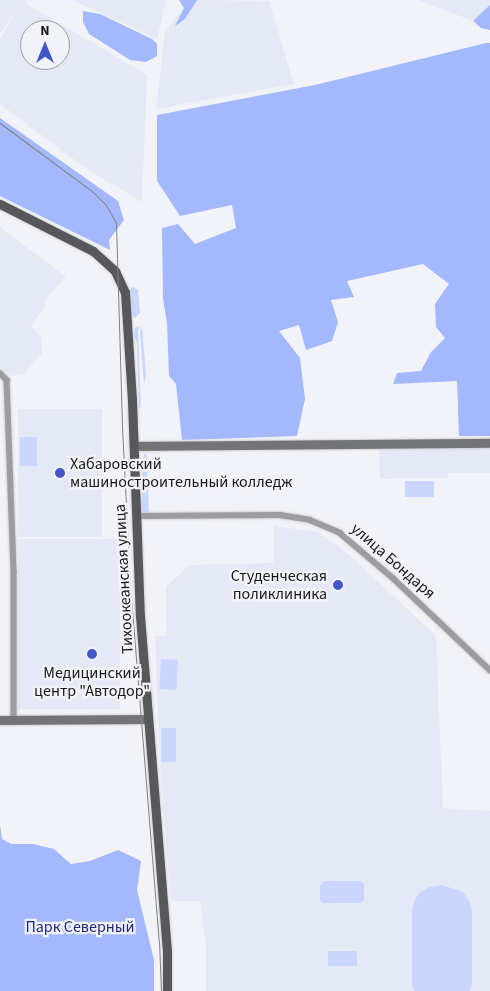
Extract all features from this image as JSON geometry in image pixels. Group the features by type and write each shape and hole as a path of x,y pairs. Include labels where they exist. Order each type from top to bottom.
{"main road":[{"name":"Тихоокеанская улица","path":"0,204 80,243 103,258 115,271 123,286 126,302 134,446 140,616 167,951 167,991"},
{"path":"134,446 490,443"},
{"path":"0,720 148,719"}],"street":[{"path":"0,373 7,380 14,572 14,720"},
{"name":"улица Бондаря","path":"136,516 280,515 310,520 346,538 393,578 490,670"}],"shaded area":[{"path":"0,0 27,0 24,2 54,20 20,20 20,70 70,70 70,29 147,75 142,202 84,167 0,104 0,39 19,5 0,35"},
{"path":"72,0 166,0 157,39"},
{"path":"190,0 269,1 294,84 156,109 165,32"},
{"path":"418,0 490,0 490,5 473,21"},
{"path":"0,227 66,277 45,299 45,306 31,326 41,337 42,353 23,375 12,376 0,368"},
{"path":"134,287 138,290 140,313 135,318 131,314 130,293 131,288"},
{"path":"140,326 138,331 141,408 139,407 137,343 134,336 135,328"},
{"path":"142,326 146,376 144,384 140,332"},
{"name":"Хабаровский машиностроительный колледж","path":"18,409 102,409 102,537 18,537"},
{"path":"20,437 37,437 37,466 20,466"},
{"path":"490,446 490,473 448,473 447,478 380,479 379,447"},
{"path":"145,453 147,457 149,514 143,514 140,506 143,492 142,460"},
{"path":"405,481 434,481 434,497 405,497"},
{"path":"274,526 319,532 351,556 436,636 443,808 490,811 490,991 206,991 206,945 200,901 171,901 161,782 155,636 167,636 166,587 189,565 273,563"},
{"path":"18,539 120,539 120,709 18,709"},
{"path":"161,659 178,660 176,690 159,689"},
{"path":"161,728 176,728 176,762 161,762"},
{"path":"324,881 361,881 364,884 364,900 361,903 323,903 320,900 320,885"},
{"path":"442,885 463,892 470,902 472,912 472,984 470,991 414,991 412,984 412,912 414,901 420,892 430,887"},
{"path":"328,951 357,951 357,966 328,966"}],"green space":[{"path":"179,0 197,0 185,19 175,26 184,8"},
{"path":"490,5 490,30 481,28 473,21"},
{"path":"83,11 100,14 152,39 157,44 157,56 146,62 130,60 89,34 83,22"},
{"path":"490,43 490,436 459,436 457,381 393,384 397,373 421,371 431,352 445,338 436,327 435,304 449,284 423,264 347,281 354,297 331,300 338,322 332,341 306,350 299,325 279,331 300,358 305,399 297,436 182,440 176,384 169,376 167,323 163,299 162,228 178,224 195,244 236,228 232,205 180,216 157,181 157,115 315,85"},
{"path":"0,118 118,201 124,220 109,240 110,250 0,196"},
{"name":"Парк Северный","path":"0,825 2,839 11,844 33,844 54,849 71,864 90,861 118,850 141,861 137,890 154,960 154,991 0,991"}],"tram line":[{"path":"0,123 93,192 106,205 116,223 122,427 130,584 159,941 161,991"}],"place":[{"name":"Хабаровский машиностроительный колледж","path":"60,473"},
{"name":"Студенческая поликлиника","path":"338,585"},
{"name":"Медицинский центр \"Автодор\"","path":"92,654"}]}
